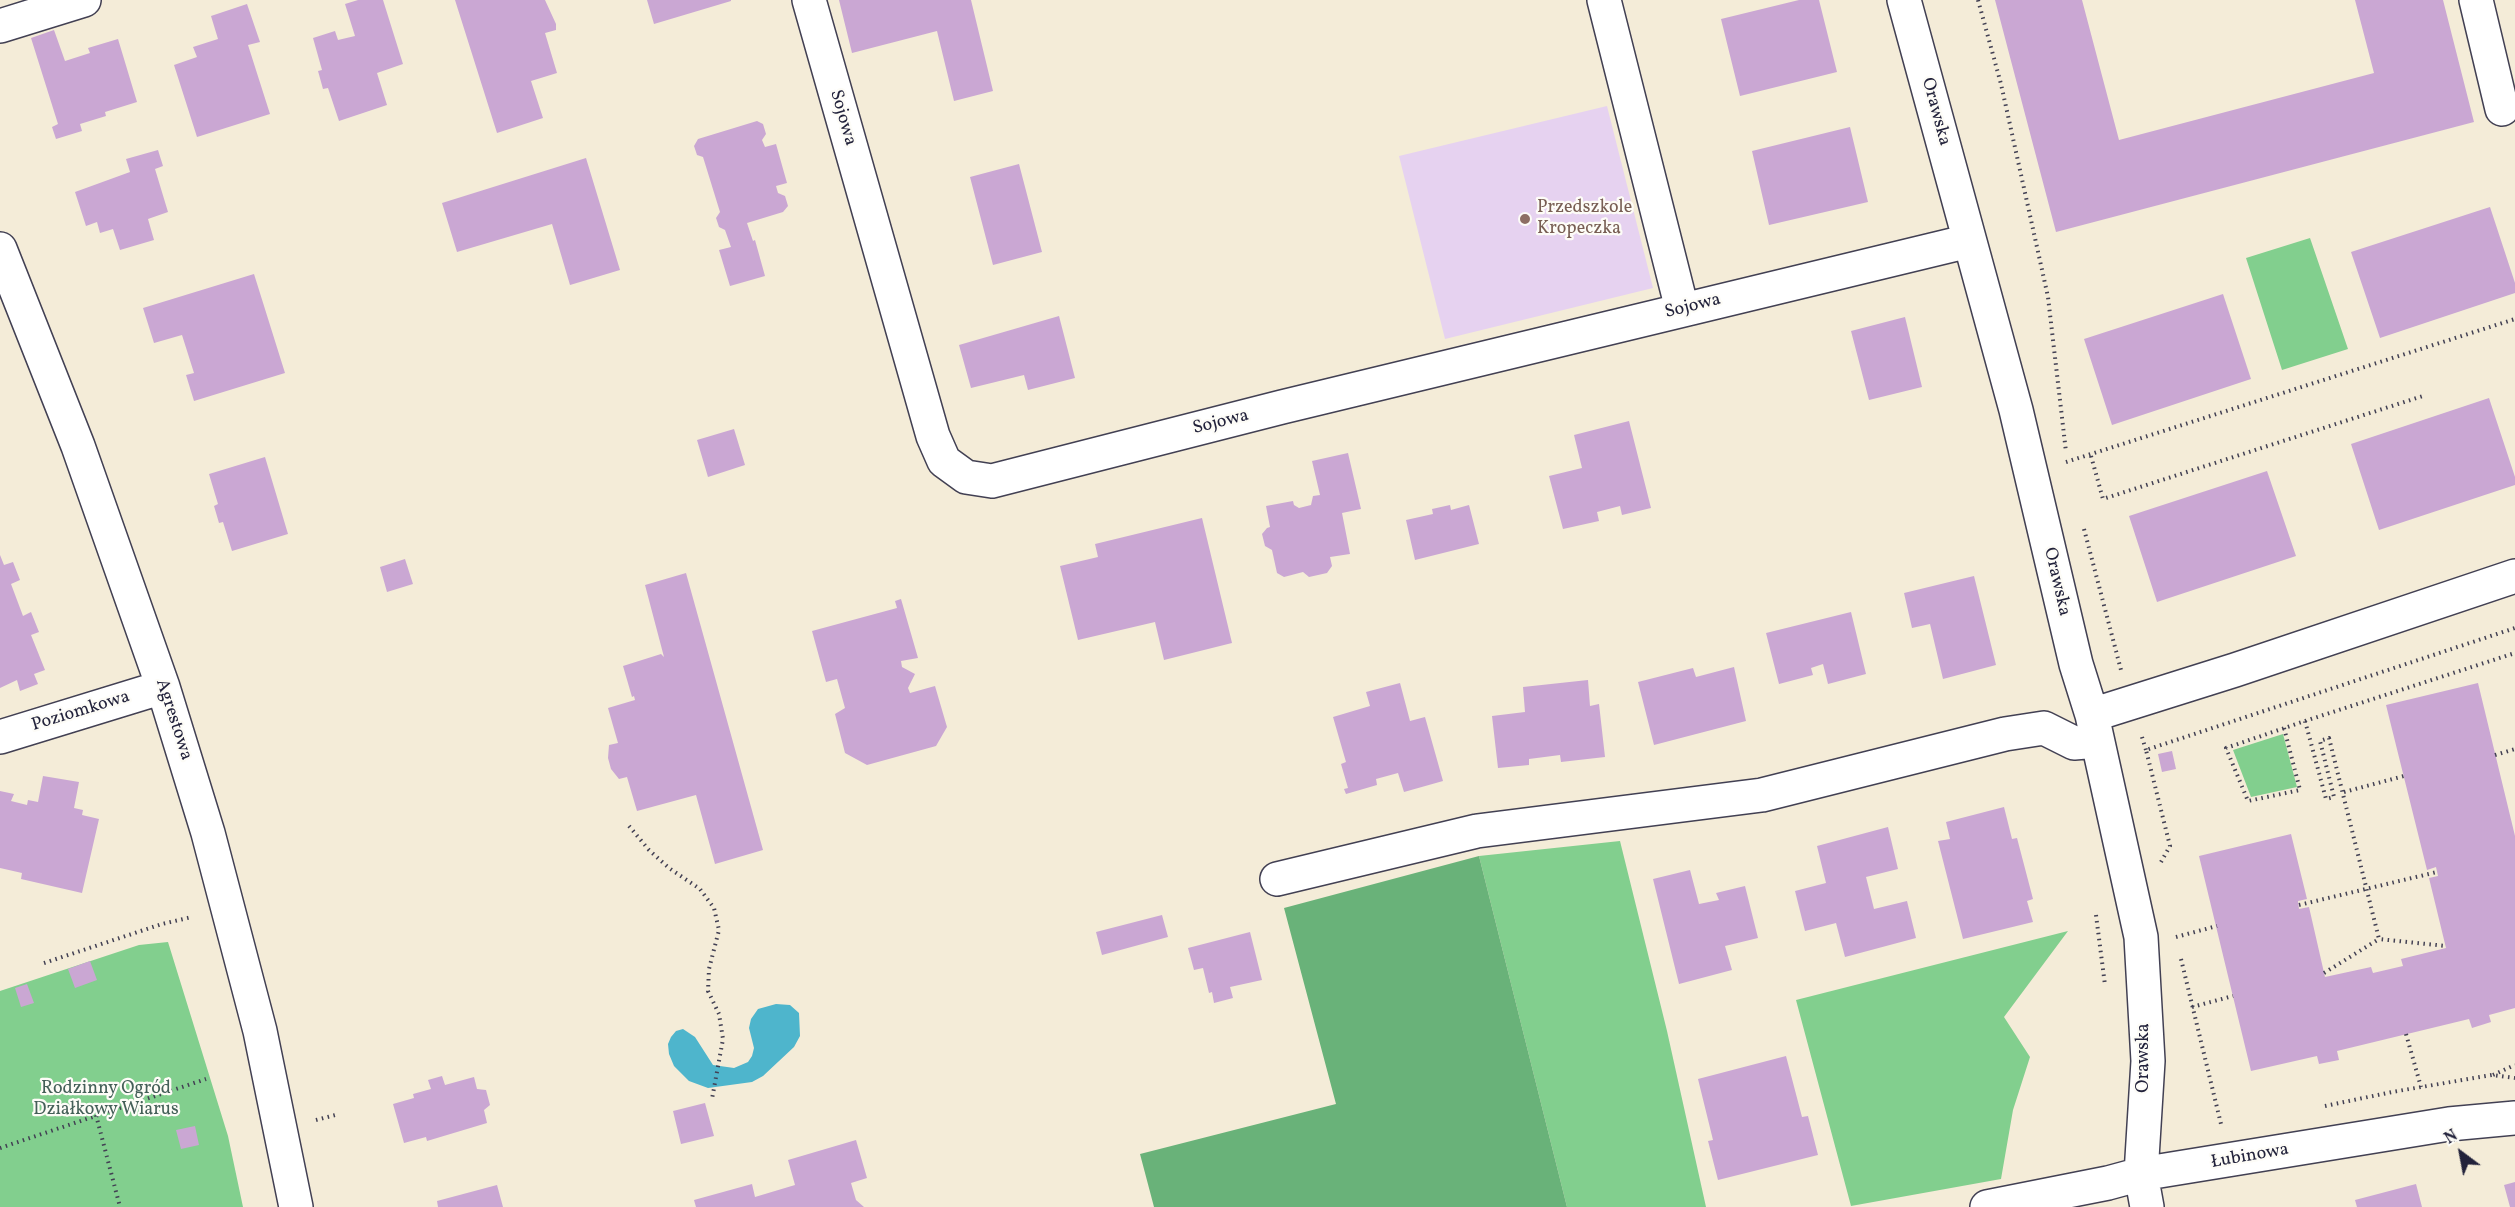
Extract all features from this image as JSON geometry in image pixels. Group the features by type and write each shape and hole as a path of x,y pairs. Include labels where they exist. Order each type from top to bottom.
{"street":[{"path":"0,26 84,0"},
{"name":"Sojowa","path":"809,0 933,436 944,461 966,477 992,481 1682,309 1970,241"},
{"path":"1605,0 1682,309"},
{"name":"Orawska","path":"1904,0 2016,410 2076,664 2094,728 2141,937 2148,1061 2141,1174 2146,1207"},
{"path":"2476,0 2502,109"},
{"name":"Agrestowa","path":"0,249 78,446 163,687 208,833 260,1031 296,1207"},
{"path":"1276,879 1477,831 1762,795 2005,734 2044,728 2074,742 2094,728 2235,670 2515,576"},
{"name":"Poziomkowa","path":"0,737 163,687"},
{"name":"Łubinowa","path":"1987,1207 2108,1183 2141,1174 2449,1124 2515,1118"}],"path":[{"path":"1978,0 2001,84 2048,297 2067,462"},
{"path":"2030,469 2091,456 2515,319"},
{"path":"2091,456 2103,499 2426,395"},
{"path":"2082,519 2123,678"},
{"path":"2158,867 2170,846 2146,750 2515,629"},
{"path":"2284,728 2300,790 2248,801 2226,748 2284,728 2305,721 2515,653"},
{"path":"2305,721 2326,799 2334,797 2320,741 2329,738 2379,939"},
{"path":"2495,755 2515,749"},
{"path":"2343,792 2404,776"},
{"path":"629,826 649,850 669,868 700,889 714,908 719,930 709,969 708,991 721,1023 723,1039 712,1099"},
{"path":"2299,905 2437,872"},
{"path":"44,963 162,924 227,907"},
{"path":"2096,913 2105,992"},
{"path":"2175,937 2217,926"},
{"path":"2173,927 2222,1125"},
{"path":"2324,973 2379,939 2446,946"},
{"path":"2192,1006 2233,996"},
{"path":"2406,1034 2421,1087"},
{"path":"2321,1108 2329,1104 2492,1075 2515,1065"},
{"path":"2492,1075 2515,1078"},
{"path":"0,1148 206,1079"},
{"path":"96,1115 120,1207"}],"shaded area":[{"name":"Przedszkole Kropeczka","path":"1607,106 1653,288 1445,339 1399,156"}],"green space":[{"path":"2310,238 2348,349 2282,370 2246,258"},
{"path":"2283,734 2297,787 2251,797 2233,750"},
{"path":"1620,841 1667,1031 1706,1207 1567,1207 1479,856"},
{"path":"1479,856 1567,1207 1154,1207 1140,1154 1336,1104 1284,908"},
{"path":"2068,931 2004,1017 2030,1057 2013,1110 2001,1179 1851,1206 1796,1000"},
{"name":"Rodzinny Ogród Działkowy Wiarus","path":"168,942 228,1136 243,1207 0,1207 0,991 139,945"}],"water":[{"path":"776,1004 790,1005 799,1013 800,1036 794,1047 763,1076 752,1082 708,1088 689,1081 674,1066 668,1044 676,1031 683,1029 695,1037 713,1065 734,1068 748,1062 754,1048 749,1028 751,1019 758,1009"}],"building":[{"path":"358,0 383,0 403,64 377,73 387,105 339,121 328,88 323,89 318,71 322,70 313,38 335,31 338,40 355,36 345,4"},
{"path":"455,0 545,0 556,24 556,30 545,33 557,73 531,81 543,118 497,133"},
{"path":"647,0 731,0 731,1 654,24"},
{"path":"839,0 971,0 993,91 954,101 937,31 852,53"},
{"path":"1799,0 1819,0 1837,72 1740,96 1721,19"},
{"path":"1995,0 2082,0 2119,140 2374,73 2355,0 2443,0 2474,122 2056,232"},
{"path":"247,4 260,42 248,45 270,114 197,137 174,65 197,57 193,47 218,39 211,16"},
{"path":"54,30 65,61 90,53 88,48 118,39 137,102 105,112 106,116 80,124 82,131 56,139 52,127 58,124 31,38"},
{"path":"757,121 763,124 766,134 762,140 765,147 776,144 787,183 776,186 778,193 785,196 788,206 783,212 747,223 753,241 755,240 765,276 730,286 719,250 731,247 725,230 719,227 716,218 720,212 703,157 697,155 694,146 698,139"},
{"path":"1850,127 1868,202 1769,225 1752,151"},
{"path":"158,150 163,166 155,169 168,212 148,219 154,240 120,250 113,229 100,233 97,222 86,226 75,192 130,172 126,159"},
{"path":"586,158 620,270 570,285 552,224 457,252 442,203"},
{"path":"1019,164 1042,252 993,265 970,177"},
{"path":"2490,207 2515,283 2515,293 2380,338 2351,252"},
{"path":"254,274 285,373 194,401 186,375 194,373 182,335 154,343 143,308"},
{"path":"2223,294 2251,379 2112,425 2084,339"},
{"path":"1059,316 1075,378 1028,390 1024,375 971,388 959,345"},
{"path":"1905,317 1922,387 1869,400 1851,331"},
{"path":"2489,398 2515,477 2515,485 2379,530 2351,444"},
{"path":"1629,421 1651,508 1622,515 1620,506 1597,512 1599,521 1563,529 1549,476 1582,468 1574,435"},
{"path":"734,429 745,465 708,477 697,440"},
{"path":"1348,453 1361,509 1342,513 1350,554 1330,557 1332,566 1327,573 1309,577 1303,572 1284,577 1277,573 1272,550 1265,546 1262,534 1270,527 1266,506 1293,501 1294,505 1299,508 1311,505 1313,496 1320,495 1312,461"},
{"path":"265,457 288,534 232,551 223,522 219,523 214,506 218,504 209,474"},
{"path":"2267,471 2296,556 2157,602 2129,516"},
{"path":"1450,505 1451,510 1469,505 1479,544 1415,560 1406,520 1433,514 1432,509"},
{"path":"1202,518 1232,643 1164,660 1155,622 1078,640 1060,566 1098,557 1095,544"},
{"path":"0,555 4,565 13,562 20,580 11,584 23,616 31,612 39,632 31,635 45,670 34,674 38,684 20,691 17,680 0,688"},
{"path":"405,559 413,584 387,592 380,567"},
{"path":"686,573 763,850 715,864 696,795 637,811 627,777 619,779 611,769 608,758 609,745 618,743 608,708 635,700 634,696 632,697 623,666 661,654 664,657 645,585"},
{"path":"1974,576 1996,665 1943,679 1930,624 1912,628 1904,593"},
{"path":"901,599 918,658 901,661 902,667 915,674 908,688 910,693 935,686 947,727 936,746 867,765 845,753 835,714 845,708 837,679 826,682 812,631 897,608 895,601"},
{"path":"1851,612 1866,674 1828,684 1823,664 1811,668 1813,675 1779,684 1766,633"},
{"path":"1734,667 1746,721 1654,745 1638,682 1693,668 1696,677"},
{"path":"1588,680 1590,706 1599,704 1605,757 1561,762 1560,755 1529,759 1529,765 1498,768 1492,716 1525,712 1523,687"},
{"path":"1400,683 1410,721 1425,717 1443,781 1404,792 1398,773 1376,779 1377,785 1346,794 1344,789 1348,788 1341,764 1346,762 1333,717 1370,706 1366,692"},
{"path":"2478,683 2515,836 2515,1008 2489,1015 2491,1022 2472,1028 2469,1019 2337,1051 2339,1060 2319,1064 2317,1056 2251,1071 2199,856 2291,834 2307,899 2298,901 2299,909 2309,907 2325,977 2371,967 2373,973 2403,966 2401,959 2446,948 2429,878 2438,876 2436,867 2427,870 2386,705"},
{"path":"2172,751 2176,769 2162,772 2158,754"},
{"path":"43,776 79,782 74,808 83,810 82,815 99,819 82,893 21,879 22,873 0,868 0,791 14,794 11,801 27,805 28,800 38,802"},
{"path":"2004,807 2012,839 2017,838 2033,899 2027,901 2033,922 1963,939 1938,841 1950,839 1946,822"},
{"path":"1888,827 1898,869 1866,877 1874,909 1907,901 1916,938 1845,957 1836,923 1805,931 1795,891 1826,883 1817,846"},
{"path":"1690,870 1699,904 1719,900 1716,893 1745,886 1758,938 1725,946 1732,970 1679,984 1653,879"},
{"path":"1162,915 1168,937 1102,955 1096,932"},
{"path":"1250,932 1262,980 1230,987 1233,998 1214,1003 1203,968 1194,970 1188,948"},
{"path":"90,961 97,980 75,988 68,969"},
{"path":"27,984 34,1003 21,1007 15,988"},
{"path":"1786,1056 1802,1117 1808,1116 1818,1155 1718,1180 1708,1141 1713,1140 1698,1079"},
{"path":"442,1076 445,1085 474,1077 477,1089 486,1090 490,1105 484,1110 487,1123 427,1141 426,1137 404,1143 393,1104 414,1098 413,1094 431,1089 428,1080"},
{"path":"705,1103 714,1136 681,1144 673,1111"},
{"path":"195,1126 199,1145 181,1149 176,1130"},
{"path":"856,1140 867,1178 851,1183 856,1200 864,1207 696,1207 694,1200 752,1184 755,1197 795,1185 788,1160"},
{"path":"2515,1182 2515,1207 2510,1207 2504,1185"},
{"path":"2416,1184 2422,1207 2357,1207 2355,1200"},
{"path":"497,1185 503,1207 438,1207 437,1201"}],"place":[{"name":"Przedszkole Kropeczka","path":"1525,219"}]}
